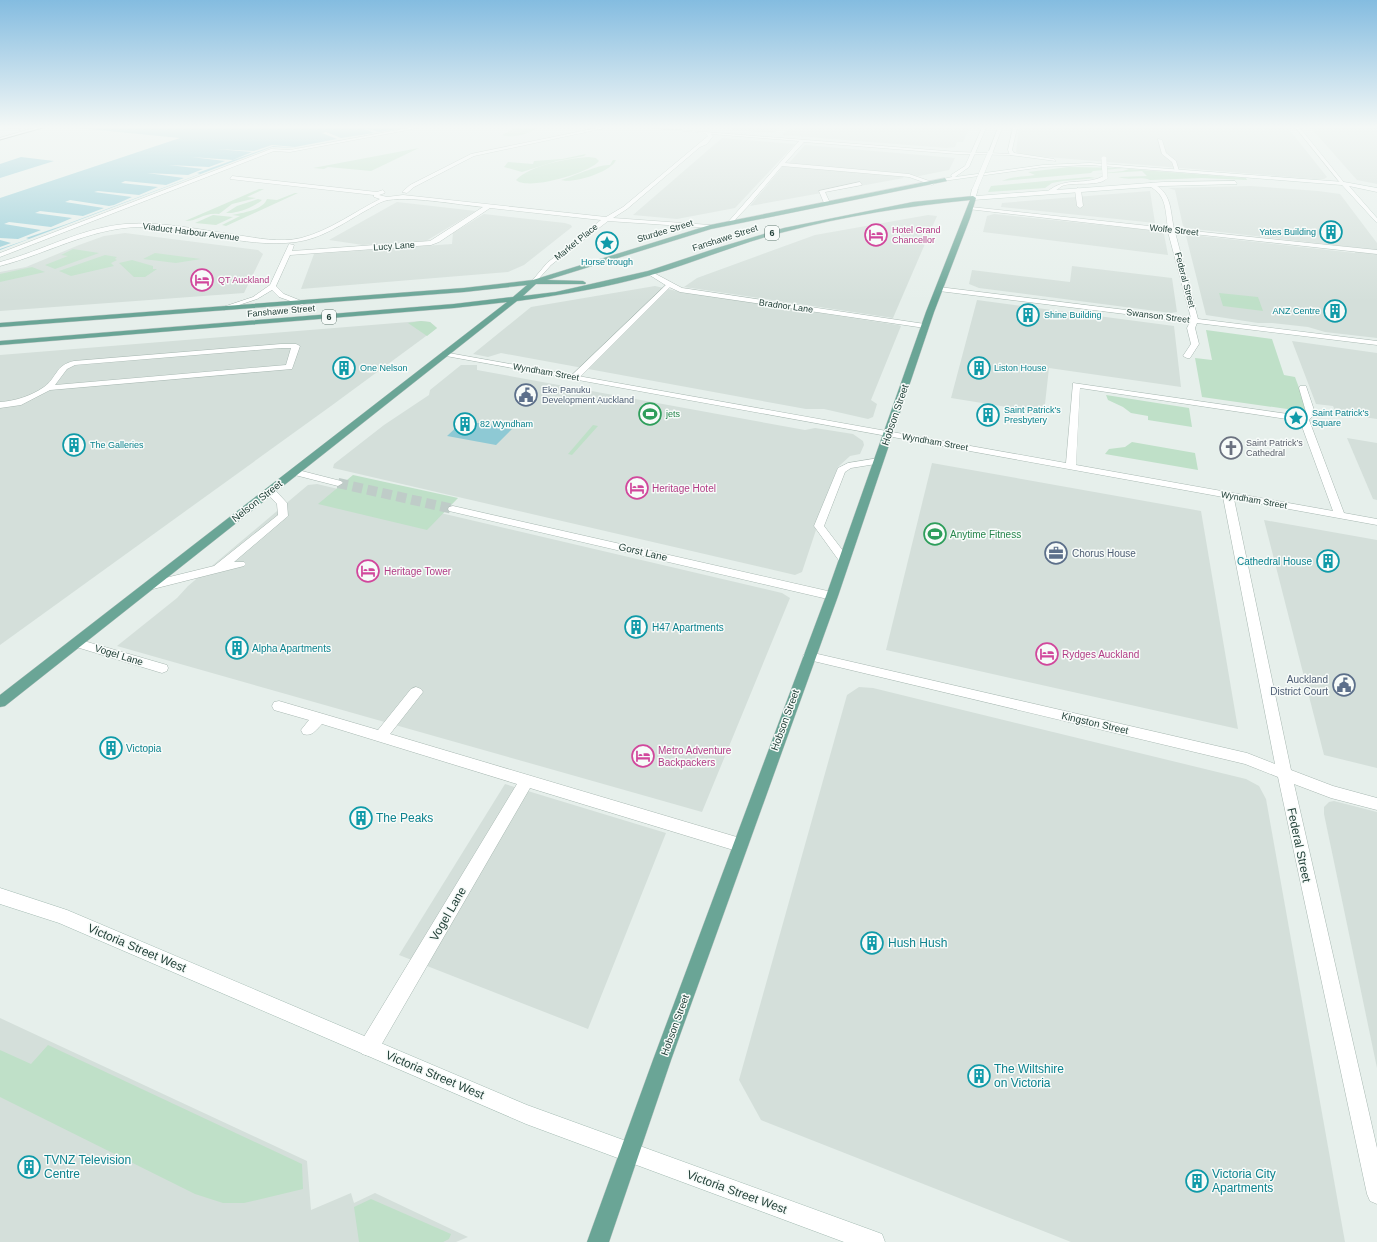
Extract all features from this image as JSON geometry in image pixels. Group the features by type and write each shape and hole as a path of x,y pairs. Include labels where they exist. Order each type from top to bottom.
{"main road":[{"name":"Sturdee Street","path":"534,282 710,227 916,186"},
{"name":"Hobson Street","path":"598,1242 628,1153 832,596 925,326 971,209 973,198"},
{"name":"Fanshawe Street","path":"0,343 384,313 514,300 577,290 650,273 719,249 784,230 913,204 973,198"},
{"name":"Fanshawe Street","path":"0,325 468,290 534,282 610,282"},
{"name":"Nelson Street","path":"0,702 446,354 514,300 534,282"}],"street":[{"path":"0,255 180,186"},
{"path":"305,186 378,194 390,191"},
{"path":"402,193 412,186"},
{"name":"Market Place","path":"534,282 550,264 606,219 625,208 651,186"},
{"path":"731,222 755,196 762,186"},
{"path":"826,203 822,191 849,186"},
{"path":"973,198 976,186"},
{"path":"1050,192 1057,186"},
{"name":"Fanshawe Street","path":"973,198 1137,186"},
{"name":"Federal Street","path":"1153,186 1164,192 1171,230 1195,320 1191,328 1195,344 1187,356"},
{"path":"1299,186 1377,190"},
{"path":"1346,186 1377,221"},
{"path":"1355,186 1377,190"},
{"path":"1078,190 1080,206"},
{"path":"402,193 489,206 606,219 710,227"},
{"name":"Viaduct Harbour Avenue","path":"0,264 29,257 91,233 123,227 156,226 261,240 292,240 312,236 383,199 402,193"},
{"path":"378,194 376,196 383,199"},
{"name":"Lucy Lane","path":"288,253 434,242 489,206"},
{"name":"Wolfe Street","path":"971,209 1377,252"},
{"path":"224,308 255,298 273,286 288,253 292,240"},
{"name":"Bradnor Lane","path":"650,273 680,290 925,326"},
{"path":"575,377 669,285"},
{"path":"273,286 277,292 283,296 302,303"},
{"name":"Swanson Street","path":"939,289 1377,343"},
{"path":"0,405 18,403 48,388 288,367 296,346 74,363 64,367 48,388"},
{"name":"Wyndham Street","path":"446,354 1377,522"},
{"path":"1071,467 1076,385 1304,419 1311,413 1303,388"},
{"path":"1304,419 1340,515"},
{"path":"844,560 819,526 841,470 848,466 879,461"},
{"path":"294,472 338,483"},
{"path":"270,491 282,503 283,516 274,536"},
{"name":"Federal Street","path":"1228,495 1284,774 1377,1194"},
{"name":"Gorst Lane","path":"453,509 832,596"},
{"path":"218,569 283,516"},
{"path":"149,586 240,564"},
{"name":"Vogel Lane","path":"76,642 160,665"},
{"name":"Kingston Street","path":"809,656 1247,759 1331,792 1377,804"},
{"path":"381,736 416,692"},
{"path":"278,706 740,845"},
{"path":"308,730 319,718"},
{"name":"Vogel Lane","path":"369,1047 526,781"},
{"name":"Victoria Street West","path":"0,896 61,916 526,1114 628,1153 874,1242"}],"shaded area":[{"path":"667,186 756,186 735,208 677,219 633,215"},
{"path":"767,186 860,186 750,206"},
{"path":"1250,186 1340,194 1377,243 1377,250 1186,228 1183,226 1175,190 1168,188"},
{"path":"1150,191 1155,223 1001,207 1002,203"},
{"path":"397,202 476,211 426,241 363,245 329,240"},
{"path":"484,214 565,223 571,225 572,227 524,265 508,272 301,289 314,254 452,244 453,233"},
{"path":"994,214 1159,231 1164,234 1168,255 983,232 987,216"},
{"path":"928,215 937,216 893,318 684,287 697,278 815,235"},
{"path":"125,233 258,250 263,254 244,293 0,311 0,272 26,267 104,236"},
{"path":"1192,235 1355,253 1354,250 1377,253 1377,338 1325,332 1308,327 1258,323 1206,315 1186,236"},
{"path":"1072,266 1172,278 1177,312 1171,313 979,288 969,284 972,270 1070,282"},
{"path":"655,286 681,292 901,326 871,400 877,404 873,417 868,419 824,409 806,409 501,353 488,357 473,354 531,307"},
{"path":"977,300 1174,326 1181,387 1049,368 1044,413 951,398"},
{"path":"421,321 430,322 437,328 0,645 0,355"},
{"path":"1292,341 1377,353 1377,419 1336,413 1333,406 1316,404"},
{"path":"461,365 477,365 477,370 805,430 815,428 853,434 863,441 864,445 860,454 850,456 838,467 818,517 816,530 802,572 795,575 333,468 334,464 384,425 429,395 430,390"},
{"path":"1347,438 1377,443 1377,500 1373,499"},
{"path":"932,463 1201,511 1238,729 886,650"},
{"path":"317,484 782,593 790,598 702,812 117,646 177,598 188,586 308,485"},
{"path":"1264,520 1377,540 1377,768 1324,755"},
{"path":"859,687 873,688 1246,779 1259,786 1266,799 1345,1242 1071,1242 761,1120 739,1080 847,695"},
{"path":"505,784 666,833 588,1029 399,955"},
{"path":"1334,801 1377,812 1377,1068 1324,814 1324,807 1329,802"},
{"path":"0,1018 307,1161 311,1210 351,1193 354,1203 375,1193 468,1237 456,1242 0,1242"}],"green space":[{"path":"991,186 1048,186 1045,188 988,192"},
{"path":"259,189 264,189 247,197 256,198 232,204 219,214 209,214 193,220 185,221"},
{"path":"298,193 226,226 222,225 240,216 232,215 257,208 265,203 267,199 277,200"},
{"path":"258,199 262,200 259,203 240,211 226,213 237,206"},
{"path":"213,215 233,217 216,225 195,223"},
{"path":"73,249 99,253 55,269 45,265 68,256 61,255"},
{"path":"155,253 201,259 176,263 143,259"},
{"path":"105,255 117,257 115,259 117,260 111,263 114,266 71,276 59,271"},
{"path":"132,260 153,266 153,269 157,269 145,277 134,277 119,263"},
{"path":"32,267 45,272 0,282 0,274"},
{"path":"1219,293 1258,297 1263,311 1223,306"},
{"path":"421,321 430,322 437,328 427,336 408,323"},
{"path":"1206,330 1272,339 1284,375 1295,377 1308,412 1202,397 1195,358 1212,360"},
{"path":"1106,395 1189,408 1192,427 1148,420 1148,416 1131,413 1123,407 1108,400"},
{"path":"593,425 598,426 572,455 568,454"},
{"path":"1132,442 1195,453 1198,470 1105,454 1109,449 1125,447"},
{"path":"353,475 458,498 427,530 318,504"},
{"path":"48,1045 302,1164 303,1189 244,1203 223,1203 195,1194 0,1097 0,1050 31,1064"},
{"path":"371,1199 451,1234 449,1239 443,1242 359,1242 354,1207"}],"water":[{"path":"36,186 169,186 0,250 0,198"},
{"path":"472,422 512,429 496,445 447,436 461,423 469,424"}],"pier":[{"path":"148,186 168,186 0,249 0,247 11,243 0,240 0,238 18,239 41,230 4,224 9,222 51,227 72,218 35,213 40,211 83,216 104,208 65,202 70,200 109,206 132,197 94,192 98,191 139,195 158,187"}],"tunnel":[{"path":"338,483 453,509"}],"place":[{"name":"Yates Building","path":"1331,232"},
{"name":"Hotel Grand Chancellor","path":"876,235"},
{"name":"Horse trough","path":"607,243"},
{"name":"QT Auckland","path":"202,280"},
{"name":"ANZ Centre","path":"1335,311"},
{"name":"Shine Building","path":"1028,315"},
{"name":"One Nelson","path":"344,368"},
{"name":"Liston House","path":"979,368"},
{"name":"Eke Panuku Development Auckland","path":"526,395"},
{"name":"jets","path":"650,414"},
{"name":"Saint Patrick's Presbytery","path":"988,415"},
{"name":"Saint Patrick's Square","path":"1296,418"},
{"name":"82 Wyndham","path":"465,424"},
{"name":"The Galleries","path":"74,445"},
{"name":"Saint Patrick’s Cathedral","path":"1231,448"},
{"name":"Heritage Hotel","path":"637,488"},
{"name":"Anytime Fitness","path":"935,534"},
{"name":"Chorus House","path":"1056,553"},
{"name":"Cathedral House","path":"1328,561"},
{"name":"Heritage Tower","path":"368,571"},
{"name":"H47 Apartments","path":"636,627"},
{"name":"Alpha Apartments","path":"237,648"},
{"name":"Rydges Auckland","path":"1047,654"},
{"name":"Auckland District Court","path":"1344,685"},
{"name":"Victopia","path":"111,748"},
{"name":"Metro Adventure Backpackers","path":"643,756"},
{"name":"The Peaks","path":"361,818"},
{"name":"Hush Hush","path":"872,943"},
{"name":"The Wiltshire on Victoria","path":"979,1076"},
{"name":"TVNZ Television Centre","path":"29,1167"},
{"name":"Victoria City Apartments","path":"1197,1181"}]}
